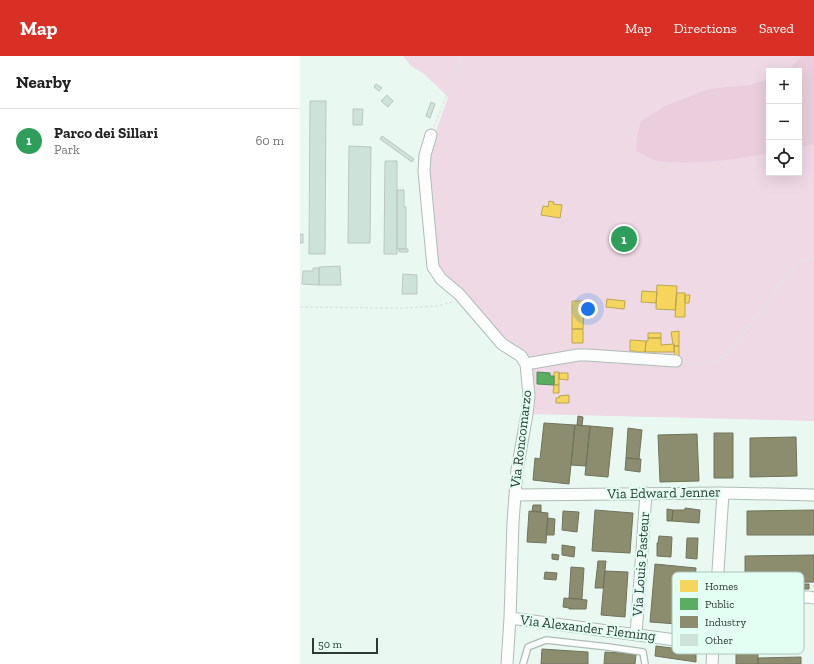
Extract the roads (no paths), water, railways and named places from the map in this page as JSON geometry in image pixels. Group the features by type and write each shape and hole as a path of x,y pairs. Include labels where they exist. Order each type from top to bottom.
{"street":[{"path":"431,135 425,155 424,171 433,267 441,279 459,294 502,344 521,356 526,364 578,355 676,361"},
{"name":"Via Roncomarzo","path":"507,664 513,522 517,470 529,396 526,364"},
{"path":"718,572 723,493"},
{"name":"Via Edward Jenner","path":"515,495 723,493 814,495"},
{"name":"Via Louis Pasteur","path":"636,635 646,494"},
{"path":"804,597 814,598"},
{"name":"Via Alexander Fleming","path":"510,618 672,640"},
{"path":"712,664 713,654"}],"lane":[{"path":"523,664 528,647 546,640 608,646 643,652 645,664"}],"place":[{"name":"Parco dei Sillari","path":"624,239"}]}
